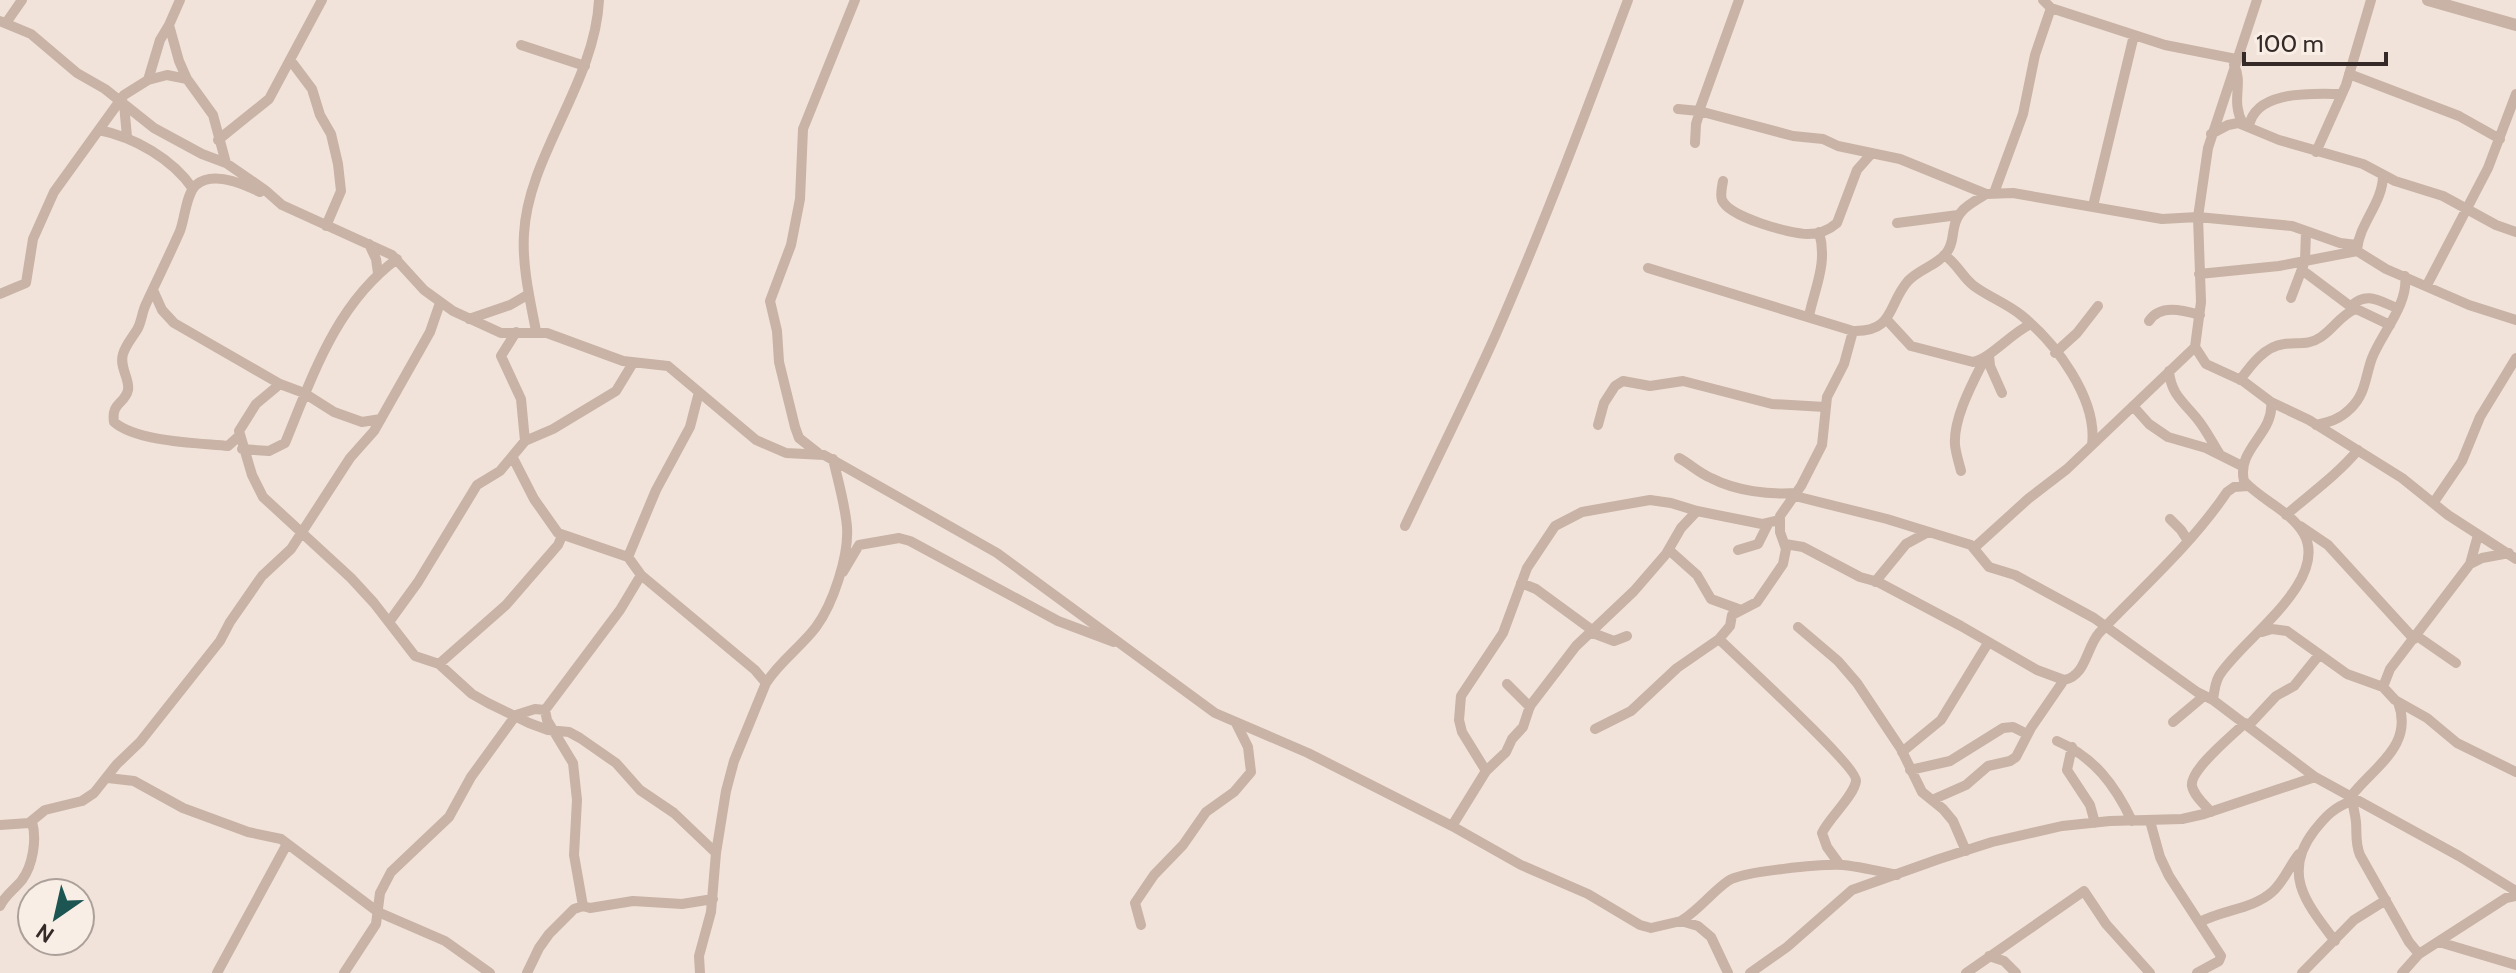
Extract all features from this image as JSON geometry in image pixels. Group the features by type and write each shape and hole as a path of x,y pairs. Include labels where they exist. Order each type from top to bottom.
{"street":[{"path":"148,80 160,40 180,0"},
{"path":"194,150 218,137 269,99 322,0"},
{"path":"536,331 523,235 530,200 585,66 599,0"},
{"path":"855,0 803,129 800,199 791,245 770,301 777,331 779,362 799,438 818,453 997,553 1200,704 1236,723 1308,753 1452,826 1521,865 1588,894 1640,925 1651,928 1681,921 1700,909 1728,881 1744,874 1840,865 1898,875"},
{"path":"1405,526 1454,426 1526,262 1573,148 1628,0"},
{"path":"1695,143 1700,111 1739,0"},
{"path":"1974,548 2092,445 2195,347 2200,315 2198,217 2211,134 2257,0"},
{"path":"2316,152 2342,94 2371,0"},
{"path":"2428,0 2454,4 2516,25"},
{"path":"20,3 3,22 38,39 77,73 105,89 154,128 226,163 285,207 397,259 417,283 453,311 501,333 536,331 633,363 668,366 746,433 764,444 792,454 818,453"},
{"path":"20,3 21,29"},
{"path":"1648,268 1853,331 1865,331 1887,320 1908,282 1944,255 1951,245 1958,215 1966,206 1990,193 2023,114 2047,4 2179,49 2235,62"},
{"path":"169,25 187,79 213,115 226,163"},
{"path":"2093,206 2134,35"},
{"path":"521,45 585,66"},
{"path":"291,61 312,89 320,115 331,134 338,164 341,191 326,226"},
{"path":"2235,62 2238,77 2235,103 2246,125"},
{"path":"2349,74 2459,116 2500,139"},
{"path":"0,294 26,283 37,226 54,192 131,90 148,80 167,75 187,79"},
{"path":"105,89 131,90"},
{"path":"2246,125 2270,102 2297,95 2342,94"},
{"path":"2406,290 2424,284 2468,209 2500,139 2516,94"},
{"path":"122,103 127,137"},
{"path":"1678,109 1700,111 1771,131 1823,139 1838,146 1900,159 1990,193 2093,206 2162,219 2198,217 2292,226 2357,248 2386,269 2469,305 2516,320"},
{"path":"2211,134 2228,125 2246,125 2279,140 2363,164 2383,175 2443,196 2516,232"},
{"path":"99,130 127,137 171,166 195,187"},
{"path":"1723,181 1721,197 1724,203 1740,215 1787,231 1819,232 1837,223 1857,170 1872,153"},
{"path":"214,159 195,187 181,228 138,327 121,358 128,387 127,394 114,409 114,422 123,428 184,444 245,450 278,449 285,443 304,393 333,332 378,273 397,259"},
{"path":"2199,274 2304,265 2357,248 2380,196 2383,175"},
{"path":"195,187 220,178 275,199"},
{"path":"1897,223 1958,215"},
{"path":"2291,298 2304,265 2306,231"},
{"path":"1809,316 1822,273 1819,232"},
{"path":"369,244 378,273"},
{"path":"1944,255 1973,286 2011,307 2031,324 2055,353 2088,405 2094,432 2092,445"},
{"path":"2304,265 2353,308 2390,325"},
{"path":"2316,425 2340,418 2364,390 2372,357 2406,290 2405,276"},
{"path":"153,290 162,310 174,323 280,384 304,393 334,412 362,422 381,419"},
{"path":"469,319 510,305 529,294"},
{"path":"2240,380 2264,352 2283,344 2309,343 2321,337 2358,300 2368,297 2397,308"},
{"path":"0,825 23,825 32,822 48,808 87,799 140,742 194,675 262,576 285,556 302,535 350,458 368,439 435,322 440,303"},
{"path":"2055,353 2073,337 2098,306"},
{"path":"2149,321 2153,314 2164,310 2200,315"},
{"path":"435,322 453,311"},
{"path":"1887,320 1906,343 1917,349 1973,362 1987,357"},
{"path":"1961,471 1955,445 1967,393 1987,357 2013,333 2031,324"},
{"path":"1486,771 1462,732 1459,720 1461,696 1503,633 1521,583 1549,533 1561,521 1575,514 1650,500 1768,524 1779,520 1822,445 1829,390 1844,364 1853,331"},
{"path":"516,332 501,356 521,399 525,441"},
{"path":"2195,347 2206,364 2240,380 2271,402 2358,450 2402,478 2448,515 2512,556"},
{"path":"1987,357 2002,393"},
{"path":"2434,502 2462,461 2480,417 2516,358"},
{"path":"389,622 454,525 470,493 513,458 525,441 607,398 624,381 633,363"},
{"path":"2169,371 2175,395 2201,423 2219,453"},
{"path":"1598,425 1609,395 1623,381 1650,386 1683,381 1772,404 1825,407"},
{"path":"280,384 256,404 239,431 252,475 263,497 351,578 415,656 439,664 480,698 529,723 569,732 580,738 616,763 640,790 674,813 716,853"},
{"path":"628,557 656,490 690,427 699,392"},
{"path":"2271,402 2270,417 2243,460 2244,481 2328,545 2415,638 2456,663"},
{"path":"2133,406 2149,424 2168,437 2219,453 2242,466"},
{"path":"2340,418 2339,433 2344,442"},
{"path":"228,446 239,436"},
{"path":"2290,519 2318,485 2341,470 2358,450"},
{"path":"513,458 541,511 562,536 585,540 628,557 641,575 755,670 766,683"},
{"path":"1679,458 1709,478 1735,486 1796,494 1974,548 1989,567 2015,575 2107,627 2246,724 2315,777 2495,877 2516,894 2419,954 2402,973"},
{"path":"700,973 699,956 713,899 716,853 734,761 766,683 818,624 835,595 840,577 847,526 833,459"},
{"path":"1932,800 1966,785 1988,766 2013,760 2064,680 2077,675 2092,642 2188,541 2230,489 2248,486"},
{"path":"1452,826 1486,771 1506,752 1523,727 1530,707 1576,646 1634,591 1697,511"},
{"path":"2170,519 2188,541"},
{"path":"2173,722 2209,698 2220,674 2261,632 2300,581 2308,544 2303,532 2290,519"},
{"path":"1595,729 1631,711 1677,668 1719,639 1730,626 1732,615 1757,602 1785,560 1779,520"},
{"path":"1738,550 1758,544 1768,524"},
{"path":"1875,582 1906,544 1928,532"},
{"path":"2383,687 2390,669 2470,564 2478,535"},
{"path":"439,664 506,605 558,545 562,536"},
{"path":"840,577 859,545 899,538 923,547 1058,621 1126,646"},
{"path":"1785,544 1803,547 1875,582 2049,676 2064,680"},
{"path":"1669,550 1697,575 1711,599 1741,610"},
{"path":"2470,564 2482,558 2512,556"},
{"path":"583,906 574,855 577,800 573,763 547,720 545,710 620,610 641,575"},
{"path":"1521,583 1536,589 1591,631 1614,641 1627,636"},
{"path":"374,603 399,608"},
{"path":"1798,627 1838,661 1857,683 1902,752 1922,792 1949,815 1966,851"},
{"path":"2261,632 2284,629 2347,674 2383,687 2398,702 2423,715 2457,743 2516,772"},
{"path":"1719,639 1825,741 1855,775 1851,791 1822,833 1827,847 1840,865"},
{"path":"1902,752 1941,720 1988,643"},
{"path":"2211,812 2193,790 2193,777 2203,763 2276,696 2294,686 2319,655"},
{"path":"1507,684 1530,707"},
{"path":"2200,922 2271,893 2323,818 2352,798 2398,742 2404,723 2398,702"},
{"path":"344,973 372,932 380,893 391,872 449,817 471,777 516,715 535,709 545,710"},
{"path":"1141,925 1135,903 1142,891 1183,845 1206,812 1234,792 1251,772 1248,747 1236,723"},
{"path":"1910,770 1950,761 2003,728 2013,727 2027,734"},
{"path":"2057,741 2072,747 2102,771 2132,821"},
{"path":"2072,747 2067,770 2090,805 2095,823"},
{"path":"1750,973 1796,939 1852,890 1966,851 2050,829 2095,823 2182,819 2315,777"},
{"path":"108,778 134,781 183,808 248,832 274,835 378,912 445,941 490,973"},
{"path":"2352,798 2356,846 2409,942 2419,954"},
{"path":"2150,821 2169,876 2221,958 2197,973"},
{"path":"0,906 26,872 33,852 32,822"},
{"path":"217,973 287,844"},
{"path":"2299,853 2301,893 2335,941"},
{"path":"1966,973 2084,891 2106,924 2150,973"},
{"path":"527,973 549,934 566,914 583,906 590,908 643,900 682,904 713,899"},
{"path":"2302,973 2360,915 2386,900"},
{"path":"1681,921 1698,926 1711,937 1728,973"},
{"path":"2439,942 2516,965"},
{"path":"1989,956 2004,961 2016,973"}]}
